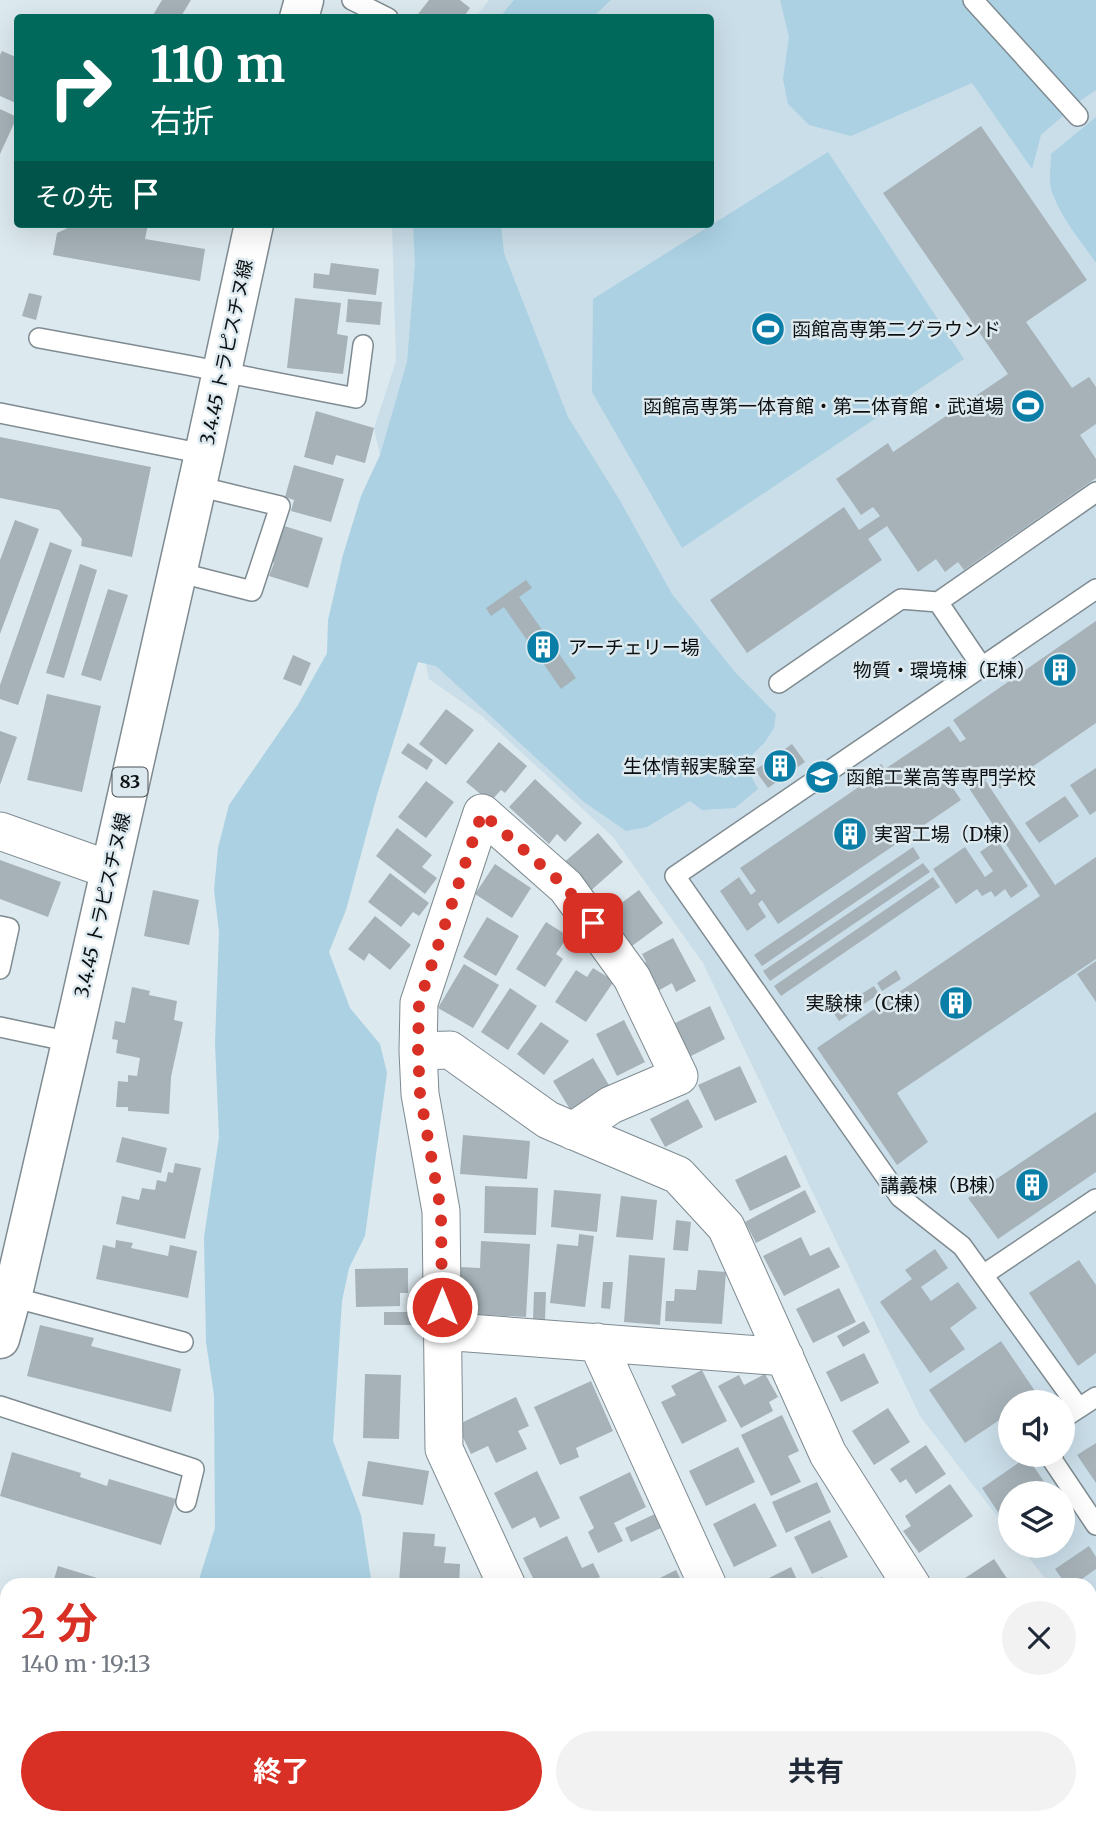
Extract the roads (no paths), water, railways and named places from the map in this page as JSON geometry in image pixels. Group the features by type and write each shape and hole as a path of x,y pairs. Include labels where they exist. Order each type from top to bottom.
{"main road":[{"name":"3.4.45 トラピスチヌ線","path":"0,1339 9,1288 71,1042 253,228"}],"street":[{"path":"503,1578 444,1449 441,1211 420,1094 418,1051 419,1003 482,813 566,887 632,978 679,1076 611,1105 573,1131"},
{"path":"0,831 110,870"},
{"path":"418,1051 450,1050 548,1120 678,1175 726,1227 828,1454 907,1578"},
{"path":"442,1331 785,1357"},
{"path":"597,1342 704,1578"}],"lane":[{"path":"352,0 380,14"},
{"path":"974,0 1078,116"},
{"path":"39,338 356,398 363,345"},
{"path":"0,413 200,470 280,506 252,591 177,572"},
{"path":"779,683 901,599 938,602 1096,492"},
{"path":"1055,1390 962,1246 900,1197 675,876 1096,589"},
{"path":"938,602 982,667"},
{"path":"0,926 9,928 0,969"},
{"path":"0,1027 71,1042"},
{"path":"983,1275 1096,1199"},
{"path":"9,1288 183,1342"},
{"path":"1075,1411 1096,1397"},
{"path":"0,1406 194,1469 186,1502"},
{"path":"1057,1467 1096,1525"}],"place":[{"name":"函館高専第二グラウンド","path":"768,329"},
{"name":"函館高専第一体育館・第二体育館・武道場","path":"1028,406"},
{"name":"アーチェリー場","path":"543,647"},
{"name":"物質・環境棟（E棟）","path":"1060,670"},
{"name":"生体情報実験室","path":"780,766"},
{"name":"函館工業高等専門学校","path":"822,777"},
{"name":"実習工場（D棟）","path":"850,834"},
{"name":"実験棟（C棟）","path":"956,1003"},
{"name":"講義棟（B棟）","path":"1032,1185"}]}
